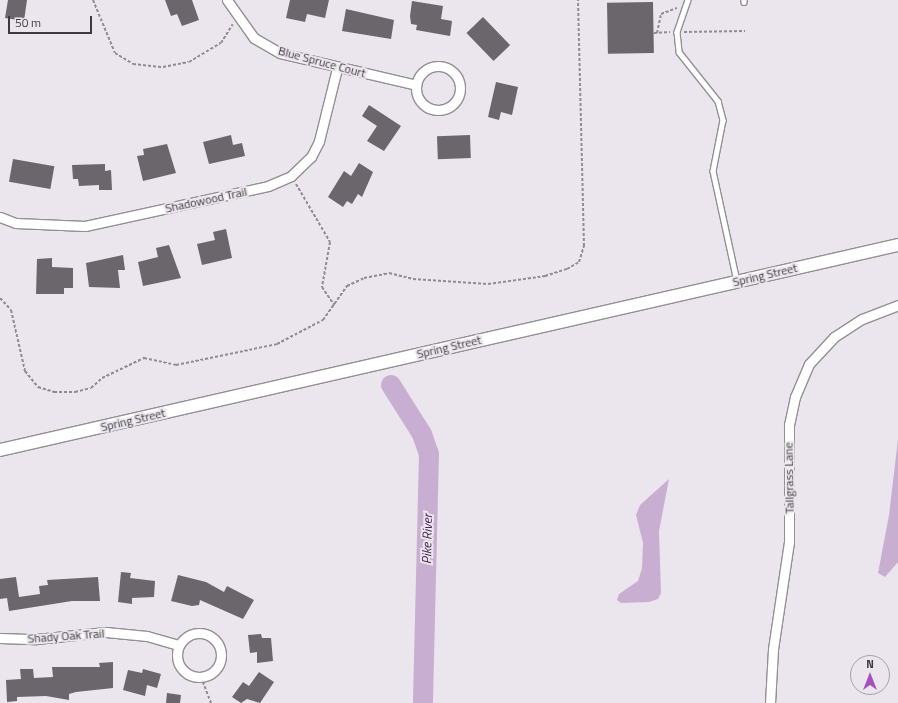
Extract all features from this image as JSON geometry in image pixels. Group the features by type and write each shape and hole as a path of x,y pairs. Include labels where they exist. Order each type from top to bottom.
{"main road":[{"name":"Spring Street","path":"0,450 898,245"}],"street":[{"name":"Blue Spruce Court","path":"227,0 238,19 254,38 280,53 337,68 416,85"},
{"path":"437,66 452,70 461,91 454,104 435,111 422,104 416,85 423,71 437,66"},
{"name":"Shadowood Trail","path":"0,217 16,223 85,226 268,186 291,176 311,157 319,141 337,68"},
{"name":"Tallgrass Lane","path":"770,703 773,649 789,542 789,425 795,397 809,364 834,337 862,319 898,305"},
{"name":"Shady Oak Trail","path":"0,638 36,639 106,632 147,636 179,645"},
{"path":"197,632 218,642 220,664 202,677 188,674 179,665 179,645 197,632"}],"lane":[{"path":"688,0 682,10 677,32 680,52 718,101 723,120 713,171 737,282"}],"path":[{"path":"93,0 115,53 134,64 163,67 189,62 221,43 238,19"},
{"path":"0,298 11,310 25,371 38,387 54,392 91,388 102,378 144,358 176,365 277,344 306,332 323,320 347,286 389,273 413,279 488,284 545,276 579,262 584,246 578,0"},
{"path":"682,10 675,7 661,14 656,33 745,31"},
{"path":"291,176 330,242 322,287 334,305"},
{"path":"202,677 211,703"}],"shaded area":[{"path":"898,439 898,562 885,577 878,573 889,515"},
{"path":"669,479 659,531 661,593 658,599 649,602 621,603 617,600 619,594 638,581 642,568 643,543 636,515 640,505"}],"building":[{"path":"8,0 27,0 24,21 5,18"},
{"path":"165,0 192,0 199,20 182,26 177,14 171,16"},
{"path":"290,0 329,0 325,18 307,14 305,22 286,18"},
{"path":"412,1 443,6 441,19 452,21 450,36 416,30 417,25 411,24 410,16"},
{"path":"653,2 654,53 608,54 607,3"},
{"path":"346,9 394,20 391,39 342,31"},
{"path":"483,17 510,45 494,61 466,33"},
{"path":"496,82 518,87 512,115 501,112 499,120 488,117"},
{"path":"369,105 401,126 384,151 367,141 377,126 362,116"},
{"path":"231,135 233,145 242,143 245,156 209,164 203,142"},
{"path":"470,135 471,158 438,159 437,136"},
{"path":"167,144 176,173 143,181 137,156 144,155 143,149"},
{"path":"13,159 54,166 50,189 9,182"},
{"path":"359,163 373,172 362,197 358,194 352,204 347,201 343,207 328,197 344,171 351,176"},
{"path":"105,164 105,171 111,170 112,190 99,190 99,185 79,186 78,179 73,179 72,165"},
{"path":"226,229 232,258 202,265 197,244 215,240 213,232"},
{"path":"169,245 181,278 143,286 138,262 158,257 156,248"},
{"path":"123,255 125,270 118,270 120,288 89,287 86,263"},
{"path":"52,258 52,267 73,268 73,288 64,288 64,294 36,294 37,259"},
{"path":"121,572 131,573 130,578 155,581 154,597 132,598 132,604 118,602"},
{"path":"178,575 206,582 224,592 227,586 254,600 243,619 200,600 199,605 192,606 171,601"},
{"path":"16,577 19,597 40,594 39,586 48,585 47,580 98,577 100,601 72,601 9,611 7,598 0,599 0,579"},
{"path":"261,634 262,638 271,638 273,661 257,663 257,652 250,653 248,635"},
{"path":"113,662 113,688 76,692 69,694 69,700 46,696 17,697 17,701 7,702 6,680 21,679 20,669 33,669 34,678 53,677 52,667 100,667 99,663"},
{"path":"143,669 161,674 157,688 147,685 145,696 123,690 128,670 142,673"},
{"path":"259,672 274,682 260,703 247,699 241,703 232,697 243,682 249,686"},
{"path":"167,693 181,695 180,703 166,703"}],"waterway":[{"name":"Pike River","path":"391,385 422,434 429,454 423,703"}]}
